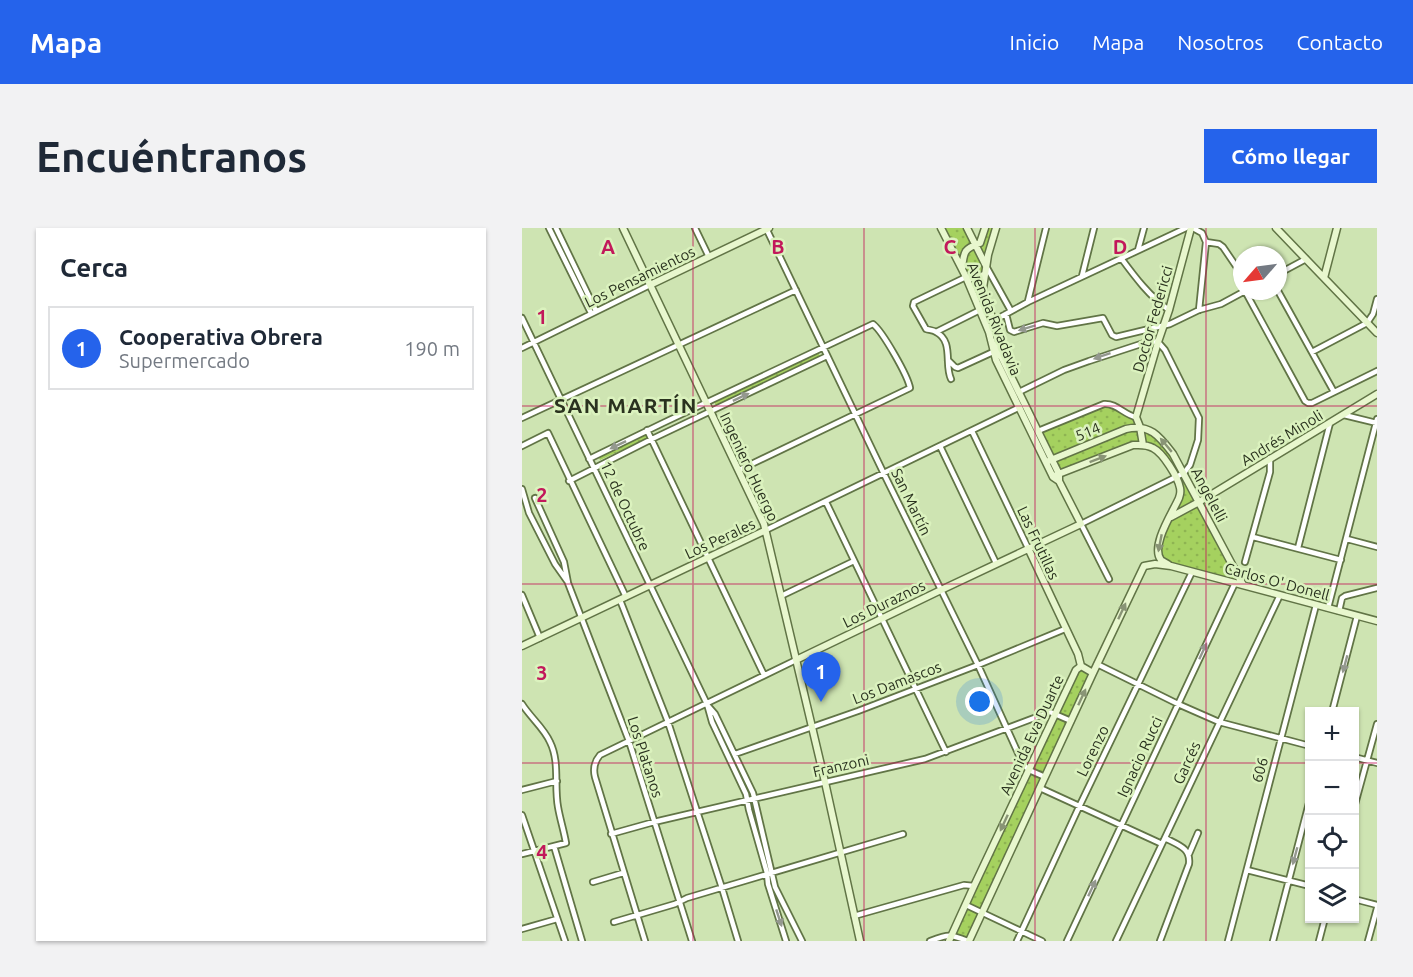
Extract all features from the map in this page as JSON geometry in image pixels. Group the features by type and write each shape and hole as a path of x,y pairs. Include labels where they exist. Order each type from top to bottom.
{"street":[{"path":"549,228 594,312"},
{"path":"556,228 594,312"},
{"name":"Ingeniero Huergo","path":"623,228 766,530 860,941"},
{"path":"695,228 709,257"},
{"name":"Los Pensamientos","path":"522,348 767,228"},
{"name":"San Martín","path":"767,228 822,347 978,665 1023,764 1029,770"},
{"name":"Avenida Rivadavia","path":"941,228 980,310 989,332 996,360 1022,406 1081,524"},
{"name":"Avenida Rivadavia","path":"967,228 986,266 984,294 998,337 999,352 1019,392 1022,406 1046,447 1049,460"},
{"path":"962,268 963,254 969,246 981,240 985,228"},
{"path":"996,228 986,266 1009,312 1011,330 1014,332 1043,323 1057,326 1102,318 1112,335 1116,337 1174,322 1233,298"},
{"path":"1028,302 1046,228"},
{"path":"1083,276 1094,228"},
{"path":"1137,228 1143,229 1138,250"},
{"path":"993,321 1028,302 1186,228"},
{"path":"1192,228 1202,233 1206,242 1199,310"},
{"name":"Doctor Federicci","path":"1136,417 1192,228"},
{"path":"1276,228 1377,333"},
{"path":"1324,278 1337,228"},
{"path":"1206,242 1219,244 1233,262"},
{"path":"1121,258 1141,285 1169,310"},
{"path":"1287,269 1306,259"},
{"path":"951,379 948,373 947,346 936,332 926,329 914,302 966,277 976,279 985,274"},
{"path":"522,418 796,290"},
{"path":"1312,352 1367,323 1373,314 1377,299"},
{"path":"1250,300 1308,403 1377,371"},
{"path":"1283,300 1334,392"},
{"path":"936,332 980,310"},
{"name":"12 de Octubre","path":"522,318 707,704 712,722 746,794 769,873 801,941"},
{"path":"589,459 822,347 873,324 877,327 910,388 739,470"},
{"path":"1019,392 1064,370 1096,358 1150,341 1158,342 1165,350 1199,418 1198,440 1190,465 1184,473"},
{"path":"948,360 955,368 958,368 993,352"},
{"path":"569,481 827,356"},
{"name":"Andrés Minoli","path":"1170,517 1199,502 1377,394"},
{"path":"1038,431 1104,404 1112,404 1136,417 1143,445"},
{"name":"Los Perales","path":"522,646 1022,406"},
{"path":"1328,608 1377,422 1344,415"},
{"path":"1298,548 1330,423"},
{"name":"Angelelli","path":"1140,427 1158,435 1173,454 1243,585"},
{"name":"514","path":"1049,460 1126,429 1140,427"},
{"path":"647,430 764,675"},
{"name":"Las Frutillas","path":"972,431 1078,654 1081,666"},
{"path":"522,446 548,433 622,598 668,722 738,941"},
{"name":"Angelelli","path":"1143,445 1153,448 1160,454 1167,462 1180,487 1170,517 1160,536 1158,550 1162,560 1171,566"},
{"name":"514","path":"1057,477 1133,446 1143,445"},
{"path":"940,446 996,563"},
{"path":"1046,447 1058,454 1065,454"},
{"path":"1245,562 1270,472 1270,458"},
{"name":"Los Duraznos","path":"611,834 594,772 600,755 1184,473"},
{"name":"Los Platanos","path":"522,489 524,506 555,564 568,583"},
{"name":"Los Platanos","path":"535,498 564,562 568,583 629,741 692,941"},
{"path":"826,502 946,752"},
{"path":"1081,524 1108,579"},
{"path":"1253,537 1341,560"},
{"path":"1347,539 1377,547"},
{"path":"781,596 854,561"},
{"path":"1093,673 1141,570 1147,564 1171,566"},
{"name":"Carlos O' Donell","path":"1171,566 1377,621"},
{"name":"Lorenzo","path":"1017,941 1191,572"},
{"name":"Ignacio Rucci","path":"1067,941 1235,584"},
{"path":"1339,611 1342,598 1345,596 1377,588"},
{"path":"522,595 540,638"},
{"name":"Garcés","path":"1116,941 1280,596"},
{"name":"606","path":"1228,941 1316,605"},
{"path":"1333,707 1358,616"},
{"name":"Los Damascos","path":"735,754 858,711 1065,629"},
{"path":"1097,664 1219,722 1305,745"},
{"name":"Avenida Eva Duarte","path":"950,938 1076,670 1081,666 1093,673 969,941"},
{"name":"12 de Octubre","path":"707,704 715,714 753,793 769,873 768,884 786,941"},
{"path":"522,705 552,745 557,781 556,794 566,843 522,854"},
{"name":"Franzoni","path":"611,834 926,759 1050,712 1055,714"},
{"path":"1055,714 1071,721"},
{"path":"522,719 530,717"},
{"path":"1359,790 1377,724"},
{"path":"1359,758 1377,763"},
{"path":"1029,770 1045,777"},
{"path":"522,790 557,781"},
{"path":"1040,788 1162,844"},
{"path":"522,815 565,941"},
{"path":"1273,941 1306,815"},
{"path":"1160,941 1189,864 1189,854 1198,832"},
{"path":"611,834 645,941"},
{"path":"614,922 903,834"},
{"path":"1165,838 1189,854"},
{"path":"554,846 582,941"},
{"path":"1247,870 1305,885"},
{"path":"593,882 623,873"},
{"path":"854,916 964,885 974,886"},
{"path":"1359,900 1377,906 1368,941"},
{"path":"966,905 1042,941"},
{"path":"522,929 557,919"},
{"path":"1319,941 1324,923"},
{"path":"930,941 944,936 969,941"}],"green space":[{"path":"941,228 967,228 975,244 980,243 985,228 996,228 983,288 998,348 1038,431 1108,403 1133,417 1140,427 1166,445 1243,585 1162,560 1158,550 1179,498 1180,487 1160,454 1143,445 1053,477 996,360 989,332"},
{"path":"817,351 820,356 716,406 714,401"},
{"path":"646,433 649,438 600,460 598,456"},
{"path":"1078,668 1093,673 969,941 949,941"}],"place":[{"name":"Cooperativa Obrera","path":"821,702"}],"district":[{"name":"SAN MARTÍN","path":"626,406"}]}
